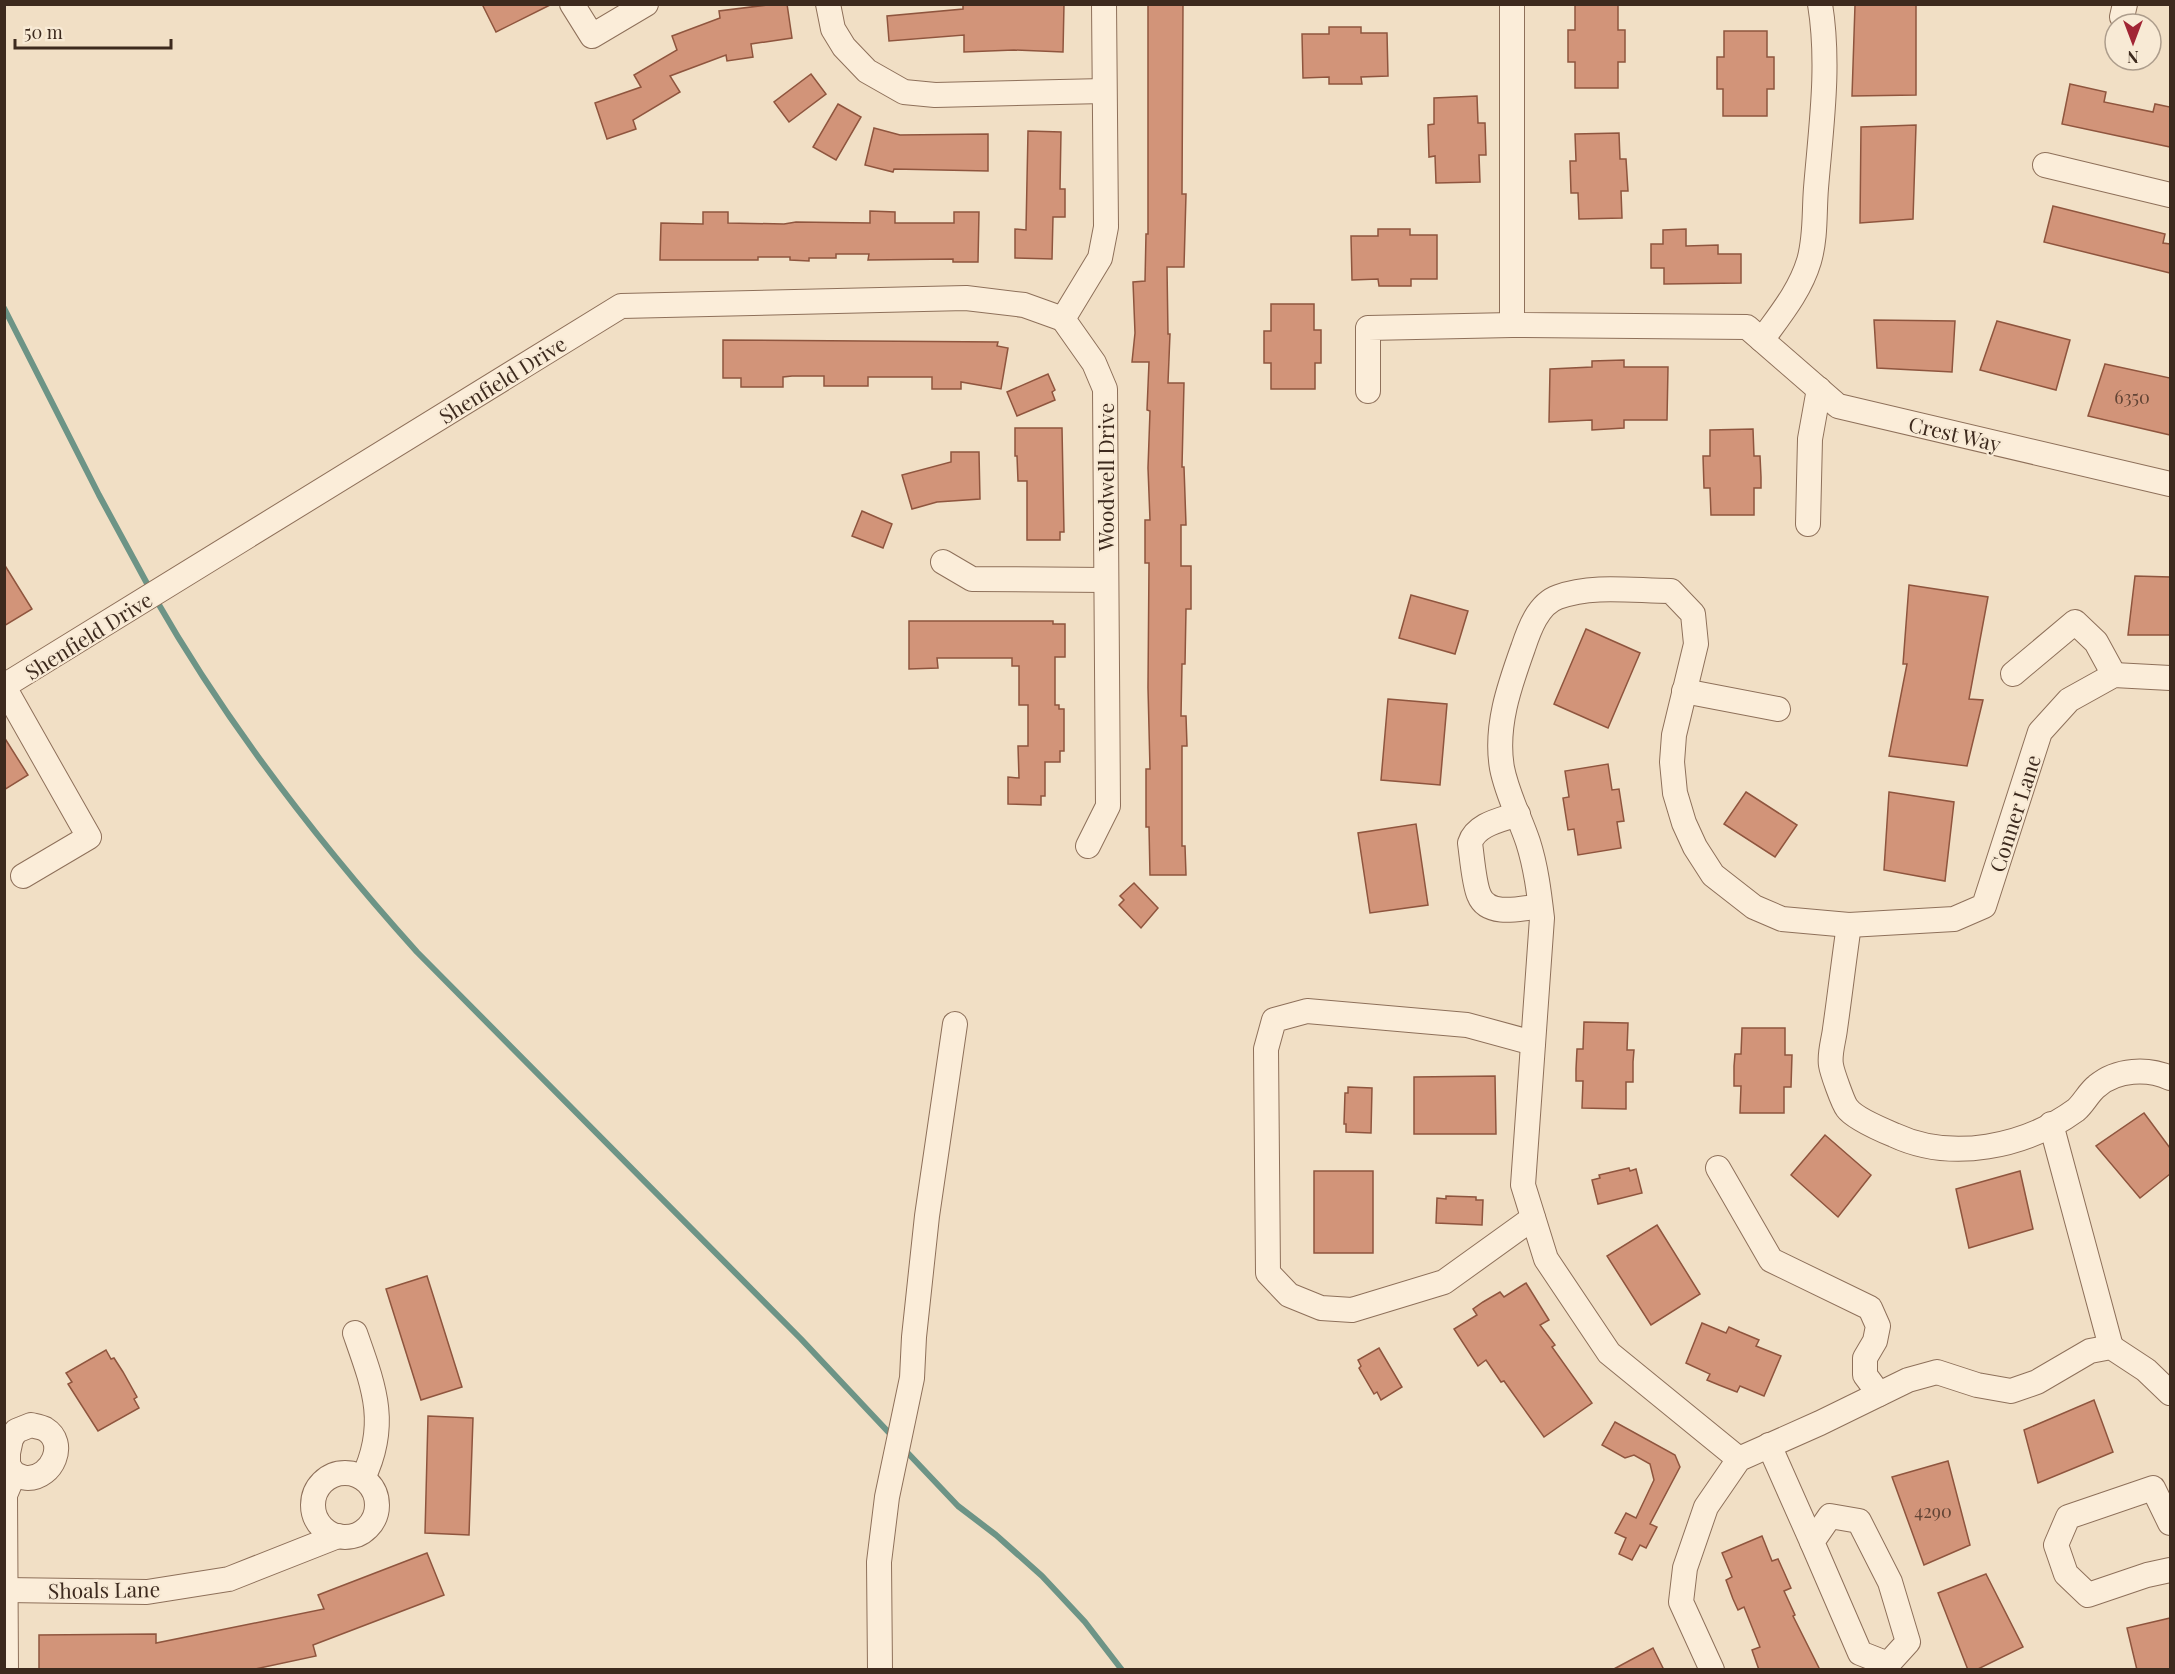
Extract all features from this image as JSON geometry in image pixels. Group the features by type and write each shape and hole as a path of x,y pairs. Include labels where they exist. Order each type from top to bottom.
{"street":[{"path":"572,4 592,36 646,4"},
{"path":"828,4 833,29 844,47 867,71 904,92 935,95 1104,90"},
{"path":"1062,320 1100,258 1106,227 1104,4"},
{"path":"1512,4 1512,325"},
{"path":"1762,340 1798,290 1809,260 1815,230 1815,199 1825,75 1820,4"},
{"path":"2045,165 2170,195"},
{"name":"Shenfield Drive","path":"4,687 621,306 966,298 1024,305 1062,320"},
{"name":"Woodwell Drive","path":"1062,320 1094,363 1105,389 1108,806 1089,846"},
{"name":"Crest Way","path":"1368,391 1368,328 1512,325 1747,327 1838,406 2170,484"},
{"path":"1808,524 1810,439 1819,389"},
{"path":"943,562 972,579 1106,580"},
{"name":"Conner Lane","path":"1739,1459 1609,1353 1546,1259 1523,1185 1540,950 1540,906 1538,880 1502,768 1501,721 1508,688 1528,633 1542,609 1555,598 1577,591 1671,591 1693,614 1696,644 1674,735 1672,762 1675,793 1684,823 1695,847 1713,874 1754,907 1782,919 1849,924 1954,919 1984,906 2040,732 2069,700 2114,675"},
{"path":"2013,674 2075,622 2096,642 2114,675 2170,678"},
{"path":"4,687 89,837 23,876"},
{"path":"1684,691 1778,709"},
{"path":"1518,814 1484,827 1472,836 1470,843 1479,897 1488,905 1499,909 1513,910 1540,906"},
{"path":"1849,924 1830,1064 1847,1108 1872,1126 1901,1139 1941,1147 1962,1149 1993,1146 2023,1138 2051,1124 2077,1109 2098,1085 2126,1072 2156,1072 2170,1078"},
{"path":"1533,1043 1467,1025 1307,1011 1274,1020 1266,1049 1268,1273 1289,1295 1321,1308 1352,1310 1444,1282 1533,1218"},
{"path":"880,1670 880,1551 887,1497 912,1378 927,1216 955,1024"},
{"path":"2051,1124 2111,1347 2146,1370 2170,1392"},
{"path":"1718,1168 1771,1260 1870,1308 1878,1326 1875,1341 1865,1358 1865,1375 1879,1394"},
{"path":"338,1536 328,1532 320,1524 315,1515 314,1496 319,1486 334,1475 354,1474 363,1478 373,1458 378,1437 374,1385 355,1333"},
{"path":"1712,1670 1681,1602 1685,1568 1706,1507 1739,1459 1908,1380 1937,1372 1977,1385 2011,1391 2037,1382 2090,1351 2111,1347"},
{"path":"1769,1445 1860,1653 1887,1664 1908,1642 1890,1582 1859,1521 1830,1516 1812,1542"},
{"path":"6,1670 5,1495 14,1474"},
{"name":"Shoals Lane","path":"6,1590 147,1592 230,1579 338,1536 360,1533 369,1526 377,1506 371,1486 363,1478"},
{"path":"2170,1523 2162,1484 2068,1517 2056,1545 2066,1574 2088,1595 2147,1575 2170,1570"}],"building":[{"path":"482,4 552,4 496,32"},
{"path":"787,4 792,38 751,44 753,57 727,61 726,55 670,76 680,92 633,120 636,129 607,139 595,103 641,87 634,75 677,50 672,36 720,18 719,11"},
{"path":"963,4 1064,4 1063,52 1014,50 964,52 964,35 889,41 887,16 963,9"},
{"path":"1148,4 1183,4 1182,194 1186,194 1184,267 1167,267 1168,334 1170,334 1168,383 1184,383 1182,467 1184,467 1186,525 1181,525 1181,566 1191,566 1191,609 1186,609 1181,716 1186,716 1187,746 1182,746 1182,846 1185,846 1186,875 1150,875 1149,827 1146,827 1146,769 1150,769 1149,563 1145,563 1145,520 1150,520 1148,468 1150,411 1147,410 1149,362 1132,362 1135,333 1133,282 1145,281 1146,234 1148,234"},
{"path":"1575,4 1618,4 1618,30 1625,30 1625,62 1618,62 1618,88 1575,88 1575,62 1568,62 1568,30 1575,30"},
{"path":"1916,4 1916,95 1852,96 1855,5"},
{"path":"1329,27 1361,27 1361,33 1387,33 1388,76 1361,77 1362,84 1329,84 1329,77 1303,78 1302,34 1329,34"},
{"path":"1724,31 1767,31 1767,57 1774,57 1774,89 1767,89 1767,116 1723,116 1723,89 1717,89 1717,57 1724,57"},
{"path":"811,74 826,94 789,122 774,102"},
{"path":"2070,84 2106,92 2104,102 2153,112 2155,104 2170,107 2170,147 2062,124"},
{"path":"1477,96 1478,123 1485,123 1486,155 1479,155 1480,182 1436,183 1435,156 1429,157 1428,125 1434,124 1434,98"},
{"path":"838,104 861,117 836,160 813,147"},
{"path":"1916,125 1913,219 1860,223 1861,127"},
{"path":"874,128 900,135 988,134 988,171 894,169 893,172 865,165"},
{"path":"1028,131 1061,132 1060,189 1065,189 1065,217 1053,217 1052,259 1015,258 1015,229 1026,230"},
{"path":"1619,133 1620,159 1626,159 1628,191 1621,191 1622,218 1579,219 1578,193 1571,193 1570,161 1576,161 1575,134"},
{"path":"2053,206 2165,234 2163,243 2170,244 2170,273 2044,242"},
{"path":"870,211 895,212 895,223 954,223 954,212 979,212 978,262 953,262 953,259 868,260 869,254 836,254 836,258 809,258 809,261 790,260 790,257 758,257 758,260 660,260 661,223 703,224 703,212 728,212 728,223 784,224 796,222 870,223"},
{"path":"1378,229 1410,229 1410,235 1437,235 1437,279 1411,279 1411,286 1379,286 1378,279 1352,280 1351,236 1378,236"},
{"path":"1686,229 1686,246 1718,245 1718,254 1741,254 1741,283 1664,284 1664,268 1651,268 1651,244 1663,244 1663,230"},
{"path":"1271,304 1314,304 1314,330 1321,330 1321,363 1315,363 1315,389 1271,389 1271,363 1264,363 1264,331 1271,331"},
{"path":"1874,320 1955,321 1952,372 1877,368"},
{"path":"1997,321 2070,340 2056,390 1980,370"},
{"path":"723,340 998,342 997,346 1008,348 1001,389 961,382 961,389 932,389 932,377 868,377 868,386 824,386 824,376 783,377 783,387 741,387 741,378 723,378"},
{"path":"1624,360 1624,367 1668,367 1667,420 1624,420 1624,428 1592,430 1592,420 1549,422 1550,369 1592,367 1592,361"},
{"path":"2105,364 2170,378 2170,435 2088,416"},
{"path":"1048,374 1055,390 1052,392 1055,400 1017,416 1007,392"},
{"path":"1015,428 1062,428 1064,532 1060,532 1060,540 1027,540 1027,481 1018,481"},
{"path":"1753,429 1754,456 1760,456 1761,477 1761,488 1754,488 1754,515 1711,515 1710,488 1704,488 1703,456 1710,456 1710,430"},
{"path":"951,452 979,452 980,499 937,502 912,509 902,475 951,462"},
{"path":"862,511 892,524 883,548 852,536"},
{"path":"4,564 32,609 4,626"},
{"path":"2135,576 2170,577 2170,635 2128,635"},
{"path":"1909,585 1988,597 1969,699 1983,700 1967,766 1889,756 1907,664 1903,664"},
{"path":"1411,595 1468,611 1455,654 1399,638"},
{"path":"909,621 1053,621 1053,624 1065,624 1065,657 1055,657 1055,705 1059,705 1059,709 1064,709 1064,751 1060,751 1060,762 1045,762 1045,796 1041,796 1041,805 1008,804 1008,777 1019,778 1018,746 1028,746 1028,705 1019,705 1019,666 1012,666 1012,658 937,658 938,668 909,669"},
{"path":"1586,629 1640,653 1608,728 1554,704"},
{"path":"1388,699 1447,704 1440,785 1381,780"},
{"path":"4,737 28,775 4,790"},
{"path":"1608,764 1612,790 1619,789 1624,821 1617,822 1621,848 1578,855 1574,829 1568,830 1563,798 1569,797 1565,771"},
{"path":"1746,792 1797,825 1775,857 1724,824"},
{"path":"1889,792 1954,802 1945,881 1884,870"},
{"path":"1416,824 1428,905 1370,913 1358,833"},
{"path":"1134,883 1158,908 1141,928 1119,905 1124,900 1120,896"},
{"path":"1584,1022 1628,1023 1627,1050 1634,1050 1633,1082 1626,1082 1626,1109 1582,1108 1583,1081 1576,1081 1576,1069 1577,1049 1583,1049"},
{"path":"1742,1028 1785,1028 1785,1055 1792,1055 1791,1087 1784,1087 1784,1113 1740,1113 1741,1086 1734,1086 1734,1066 1735,1054 1741,1054"},
{"path":"1495,1076 1496,1134 1414,1134 1414,1077"},
{"path":"1348,1087 1372,1088 1371,1133 1346,1132 1345,1093 1348,1093"},
{"path":"2144,1113 2170,1148 2170,1174 2140,1198 2096,1146"},
{"path":"1825,1135 1871,1175 1838,1217 1791,1175"},
{"path":"1629,1168 1630,1171 1636,1169 1642,1193 1598,1204 1592,1180 1600,1178 1599,1175"},
{"path":"1314,1171 1373,1171 1373,1253 1314,1253"},
{"path":"2020,1171 2033,1229 1969,1248 1956,1189"},
{"path":"1446,1196 1476,1197 1476,1200 1483,1200 1482,1225 1436,1223 1437,1198 1446,1199"},
{"path":"1657,1225 1700,1294 1651,1325 1607,1256"},
{"path":"427,1276 462,1387 421,1400 386,1289"},
{"path":"1526,1283 1549,1320 1540,1325 1555,1345 1552,1347 1592,1403 1544,1437 1486,1360 1478,1366 1454,1329 1477,1315 1473,1309 1483,1302 1500,1292 1504,1297"},
{"path":"1702,1323 1726,1333 1729,1327 1759,1340 1756,1346 1781,1356 1764,1396 1740,1386 1737,1392 1707,1380 1710,1374 1686,1363"},
{"path":"1379,1348 1402,1387 1381,1400 1377,1392 1374,1394 1359,1368 1361,1366 1358,1360"},
{"path":"106,1350 123,1372 137,1397 134,1399 139,1408 98,1431 68,1384 72,1382 66,1373"},
{"path":"2094,1400 2113,1452 2038,1483 2024,1430"},
{"path":"428,1416 473,1418 469,1535 425,1533"},
{"path":"1615,1422 1675,1455 1680,1467 1650,1524 1657,1527 1646,1548 1640,1545 1632,1560 1619,1554 1626,1538 1615,1533 1626,1513 1636,1518 1654,1480 1650,1464 1634,1455 1625,1458 1602,1445"},
{"path":"1948,1461 1970,1545 1924,1565 1892,1477"},
{"path":"1762,1536 1772,1561 1778,1559 1791,1588 1784,1591 1795,1615 1793,1616 1820,1670 1759,1670 1752,1650 1760,1647 1744,1607 1738,1610 1733,1599 1726,1580 1732,1577 1722,1553"},
{"path":"427,1553 444,1595 313,1645 316,1656 251,1670 39,1670 39,1635 156,1634 156,1643 324,1609 318,1595"},
{"path":"1986,1574 2023,1647 1976,1670 1968,1670 1938,1593"},
{"path":"2170,1618 2170,1670 2137,1670 2127,1628"},
{"path":"1653,1648 1664,1670 1612,1670"}],"waterway":[{"path":"4,308 99,495 150,589"},
{"path":"155,598 244,738 310,826 417,952 801,1339 893,1437"},
{"path":"904,1449 958,1506 996,1535 1042,1576 1085,1622 1122,1670"}]}
